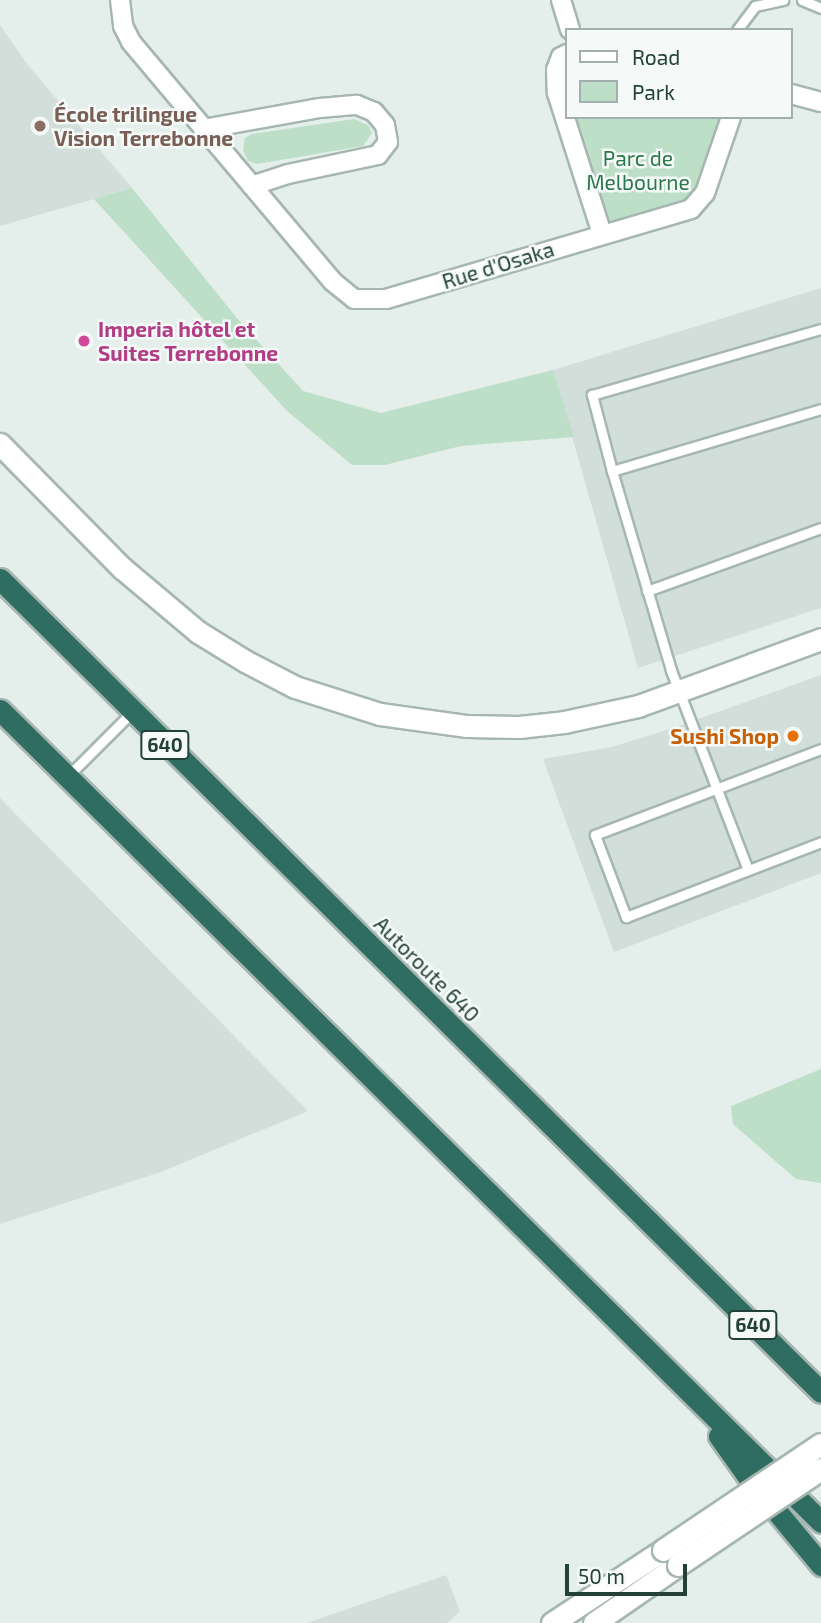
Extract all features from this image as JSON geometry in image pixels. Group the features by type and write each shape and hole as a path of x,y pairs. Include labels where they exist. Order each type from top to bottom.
{"highway":[{"name":"Autoroute 640","path":"0,579 821,1392"},
{"path":"0,710 821,1522"},
{"path":"690,1393 749,1478 821,1566"}],"street":[{"name":"Rue d'Osaka","path":"120,0 123,26 131,42 332,281 354,299 386,299 691,209 705,193 730,119"},
{"path":"561,0 569,28"},
{"path":"566,54 561,57 556,70 557,93 602,234"},
{"path":"793,95 821,102"},
{"path":"202,129 357,104 374,112 384,125 388,142 378,155 356,162 288,174 252,186"},
{"path":"0,444 105,552 170,610 245,661 308,692 393,717 434,724 499,727 593,717 678,691 821,639"},
{"path":"594,1623 671,1557 821,1444"},
{"path":"552,1623 821,1469"}],"lane":[{"path":"738,28 755,6 783,0"},
{"path":"802,0 821,8"},
{"path":"748,870 678,691 592,395 821,329"},
{"path":"612,471 821,409"},
{"path":"647,591 821,528"},
{"path":"67,777 132,712"},
{"path":"821,749 595,835 626,917 821,842"}],"shaded area":[{"name":"École trilingue Vision Terrebonne","path":"0,25 27,64 132,188 0,226"},
{"path":"821,288 821,608 638,668 553,370"},
{"path":"821,675 821,873 614,952 543,759 612,747"},
{"path":"0,798 308,1111 161,1172 0,1224"},
{"path":"446,1575 460,1611 447,1623 307,1623"}],"green space":[{"name":"Parc de Melbourne","path":"566,58 566,119 730,119 691,209 602,234 557,93"},
{"path":"354,119 368,125 372,133 363,146 257,164 248,161 243,150 245,138 252,134"},
{"path":"132,188 236,317 303,391 381,413 553,370 574,437 461,446 385,465 352,465 287,411 94,199"},
{"path":"821,1069 821,1183 796,1179 733,1124 731,1106"}],"place":[{"name":"École trilingue Vision Terrebonne","path":"40,126"},
{"name":"Imperia hôtel et Suites Terrebonne","path":"84,341"},
{"name":"Sushi Shop","path":"793,736"}]}
